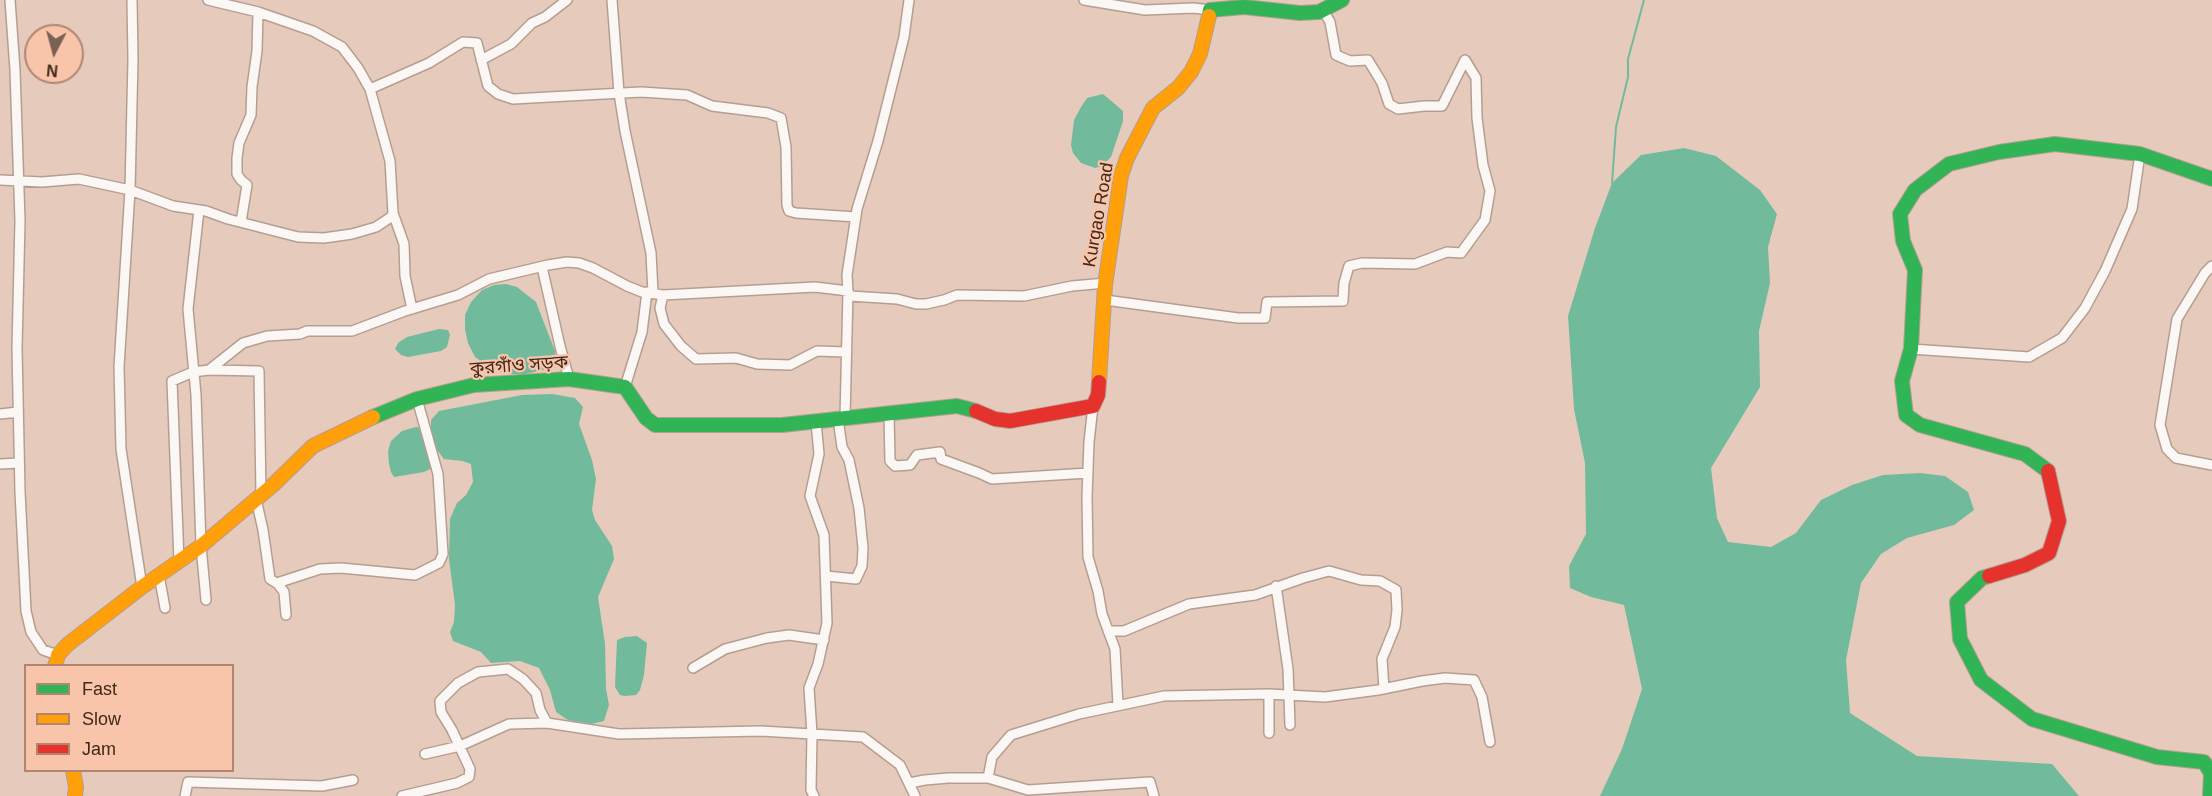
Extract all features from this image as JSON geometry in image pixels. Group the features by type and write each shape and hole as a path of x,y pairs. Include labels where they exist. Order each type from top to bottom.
{"street":[{"path":"10,0 15,69 18,182 18,412 26,610 31,632 43,650 57,660"},
{"path":"132,0 134,59 130,190 119,367 121,449 142,587"},
{"path":"208,0 258,12 313,31 342,48 358,68 370,89 390,161 393,213 404,244 405,276 412,309"},
{"path":"481,60 511,44 532,23 545,17 567,0"},
{"path":"612,0 619,93 625,131 651,253 654,294 664,324 681,346 696,359 736,358 757,364 790,365 817,351 846,352"},
{"path":"826,576 856,579 862,566 863,548 859,508 849,460 842,447 847,275 863,185 878,141 904,37 909,0"},
{"path":"1084,0 1112,6 1145,9 1210,10 1244,7 1300,13 1319,12 1342,0"},
{"name":"Kurgao Road","path":"1093,406 1098,395 1104,300 1119,188 1127,158 1153,108 1178,88 1191,72 1200,54 1210,10"},
{"path":"1104,300 1238,318 1264,318 1267,302 1343,301 1344,283 1349,266 1362,263 1415,264 1447,252 1461,253 1485,220 1490,191 1483,165 1477,118 1476,78 1465,60 1442,106 1398,109 1389,104 1382,82 1368,60 1350,61 1336,55 1330,22 1323,10"},
{"path":"241,222 247,185 237,174 237,158 239,143 251,116 258,12"},
{"path":"370,89 429,63 462,42 477,43 488,86 498,94 513,99 640,92 687,95 712,106 768,113 781,118 786,147 789,211 856,217"},
{"path":"2210,796 2211,773 2204,762 2157,757 2032,719 1982,680 1960,639 1956,602 1982,578 2025,565 2049,553 2059,521 2050,472 2025,454 1920,425 1906,415 1902,381 1911,349 1915,270 1903,241 1900,214 1915,190 1949,164 1999,152 2055,144 2140,154 2212,179"},
{"path":"1911,349 2030,357 2062,338 2085,308 2105,271 2132,208 2140,154"},
{"path":"0,180 42,182 80,179 130,190 173,206 198,210 298,237 324,238 352,234 376,227 391,217 393,213"},
{"path":"198,210 188,309 199,440 201,546 206,600"},
{"path":"209,370 243,342 267,336 300,334 307,331 352,331 458,294 489,279 567,262 593,268 627,286 654,294 815,287 848,291"},
{"path":"2212,266 2205,273 2177,319 2160,425 2167,449 2176,458 2212,465"},
{"path":"542,267 569,379"},
{"path":"848,291 850,296 897,299 926,304 957,295 1024,296 1072,286 1106,283"},
{"path":"654,294 625,387 646,418 655,425 782,425 957,406 966,407 995,419 1010,421 1093,406 1088,472 1088,557 1115,649 1118,705"},
{"path":"179,561 172,381 194,372 209,370 259,370 258,497 270,579 277,583 284,592 286,615"},
{"name":"কুরগাঁও সড়ক","path":"57,660 96,622 201,546 314,446 377,415 417,399 474,385 569,379 625,387"},
{"path":"277,583 320,569 341,568 414,575 439,563 442,554 438,474 417,399"},
{"path":"0,414 18,412"},
{"path":"889,413 890,461 895,466 910,465 917,454 940,452 941,459 980,472 992,479 1088,472"},
{"path":"814,796 811,790 812,734 809,688 827,623 824,536 810,496 819,454 816,422"},
{"path":"0,464 19,463"},
{"path":"1108,631 1124,631 1189,604 1255,595 1276,586 1329,571 1361,580 1380,581 1396,590 1397,610 1395,627 1382,659 1384,689"},
{"path":"159,575 165,608"},
{"path":"1276,586 1288,669 1290,724"},
{"path":"693,668 725,649 767,638 789,635 824,640"},
{"path":"402,796 457,783 469,777 470,769 441,712 440,701 458,683 478,672 508,669 524,679 536,693 540,710 547,723"},
{"path":"988,778 992,757 1011,735 1118,705 1164,696 1269,694 1325,697 1445,678 1474,680 1482,697 1490,742"},
{"path":"1269,694 1269,733"},
{"path":"425,754 460,746 509,724 565,724 619,734 761,731 863,737 900,765 915,796"},
{"path":"73,772 75,796"},
{"path":"909,783 948,778 988,778 1028,790 1150,782 1154,796"},
{"path":"185,796 188,782 322,786 353,780"}],"shaded area":[{"path":"1103,94 1123,111 1123,121 1111,157 1102,166 1095,168 1081,163 1073,153 1071,145 1074,120 1081,107 1087,98"},
{"path":"1684,148 1716,156 1760,190 1777,214 1768,247 1770,283 1759,331 1760,387 1711,468 1717,518 1728,542 1771,547 1796,533 1821,500 1852,485 1883,475 1920,473 1945,476 1968,492 1974,510 1954,525 1907,538 1881,554 1861,583 1846,660 1850,713 1917,756 2052,764 2079,796 1600,796 1622,749 1642,689 1624,605 1591,597 1570,588 1569,566 1586,534 1585,463 1574,409 1568,316 1595,228 1612,183 1641,155"},
{"path":"506,284 517,287 536,302 555,351 556,363 548,369 521,375 500,372 475,357 468,343 465,315 471,302 482,290 494,285"},
{"path":"439,329 448,330 450,335 447,347 441,351 408,357 401,355 395,349 398,343 407,337"},
{"path":"552,394 575,398 583,407 579,424 596,479 592,510 595,520 612,546 614,559 598,597 605,644 606,689 609,705 604,721 591,724 568,720 556,712 550,690 539,668 520,661 491,663 481,652 453,641 450,632 454,622 455,605 449,559 450,519 457,503 466,495 473,482 471,464 444,459 437,450 431,433 431,420 439,411 522,395"},
{"path":"421,428 432,468 424,472 394,477 389,464 388,451 391,441 402,431"},
{"path":"637,636 647,643 640,690 636,695 620,695 615,687 617,640"}],"waterway":[{"path":"1612,183 1616,127 1628,77 1628,59 1644,0"}],"traffic: fast":[{"path":"1209,16 1210,10 1244,7 1300,13 1319,12 1342,0"},
{"path":"2048,471 2025,454 1920,425 1906,415 1902,381 1911,349 1915,270 1903,241 1900,214 1915,190 1949,164 1999,152 2055,144 2140,154 2212,179"},
{"path":"373,417 417,399 474,385 569,379 625,387 646,418 655,425 782,425 957,406 976,411"},
{"path":"1989,576 1982,578 1957,602 1960,639 1981,680 2032,719 2157,757 2204,762 2211,773 2210,796"}],"traffic: slow":[{"path":"1099,382 1105,285 1121,176 1127,158 1153,108 1178,88 1191,72 1200,54 1209,16"},
{"path":"56,664 58,655 67,645 142,587 201,546 273,485 313,446 373,417"},
{"path":"73,772 75,796"}],"traffic: jam":[{"path":"976,411 995,419 1010,421 1093,406 1098,395 1099,382"},
{"path":"1989,576 2025,565 2049,553 2059,521 2048,471"}]}
